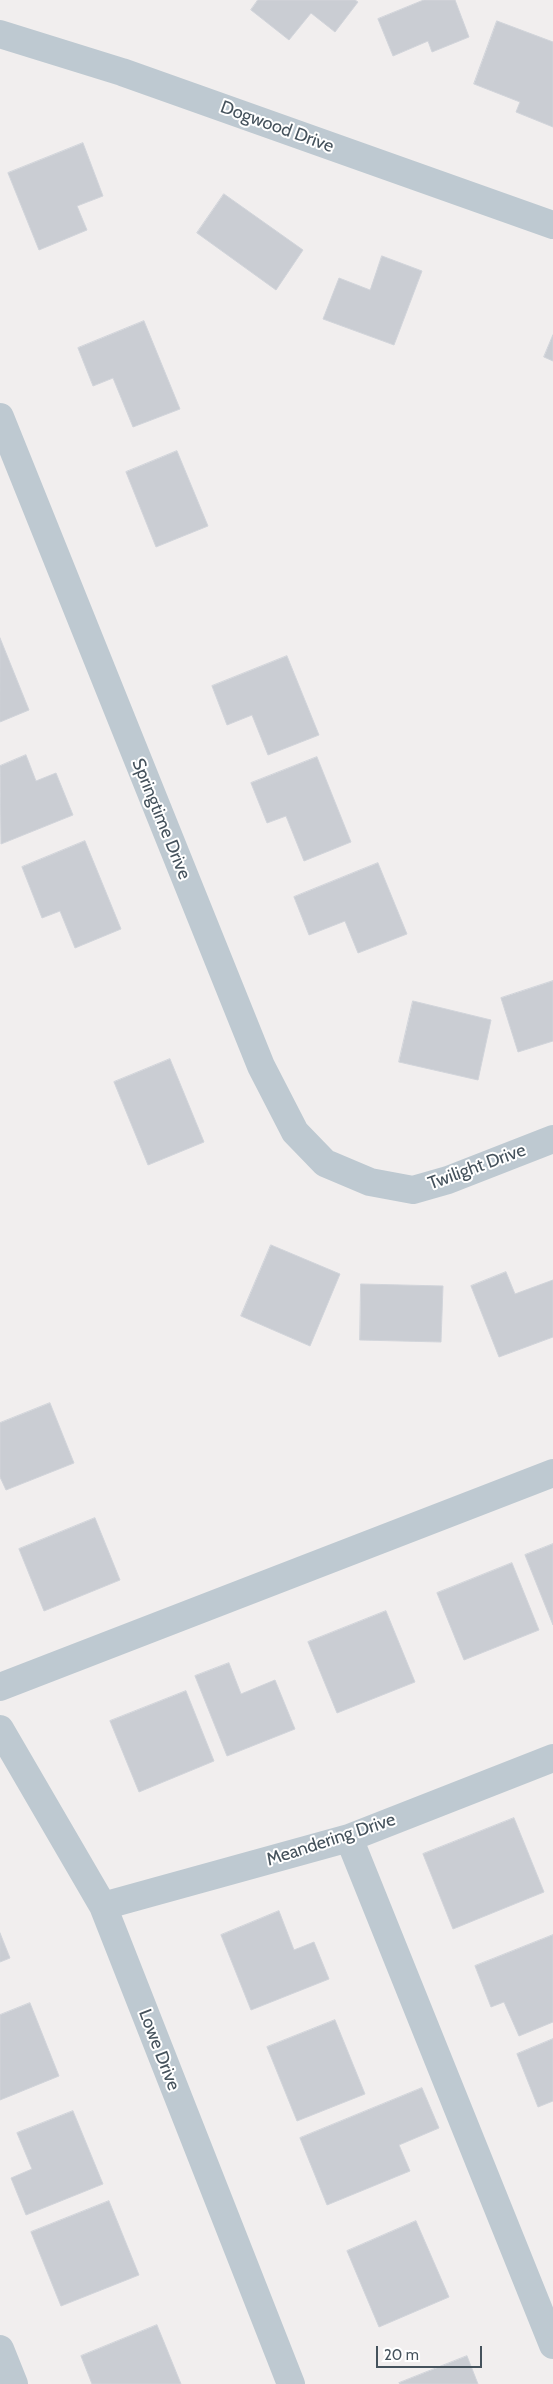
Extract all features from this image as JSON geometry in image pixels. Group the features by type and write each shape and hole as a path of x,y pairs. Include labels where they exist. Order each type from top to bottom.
{"street":[{"name":"Dogwood Drive","path":"0,34 122,72 553,225"},
{"name":"Springtime Drive","path":"0,417 261,1066 295,1132 325,1163 370,1182"},
{"name":"Twilight Drive","path":"370,1182 413,1190 448,1180 553,1139"},
{"path":"0,1687 553,1473"},
{"name":"Lowe Drive","path":"0,1729 103,1906 291,2384"},
{"name":"Meandering Drive","path":"103,1906 349,1838 553,1758"},
{"path":"349,1838 553,2345"},
{"path":"0,2349 14,2384"}],"building":[{"path":"258,0 355,0 358,2 335,32 311,13 289,40 251,10"},
{"path":"424,0 455,0 469,37 432,52 428,41 393,56 378,19"},
{"path":"497,21 553,42 553,127 516,112 520,102 474,84"},
{"path":"83,143 103,196 77,206 87,230 39,250 8,173"},
{"path":"224,194 303,250 276,290 197,233"},
{"path":"382,256 422,271 394,345 323,319 339,278 370,290"},
{"path":"144,321 180,409 133,427 113,378 93,386 78,348"},
{"path":"553,335 553,361 544,357"},
{"path":"177,451 208,526 156,547 126,472"},
{"path":"0,638 29,710 0,722"},
{"path":"287,656 319,735 268,755 252,715 227,725 212,686"},
{"path":"26,755 36,781 56,773 73,815 1,844 0,766"},
{"path":"317,757 351,842 304,861 286,816 267,823 251,783"},
{"path":"85,841 121,929 75,948 60,911 42,918 22,867"},
{"path":"378,863 407,934 358,953 345,921 309,935 294,897"},
{"path":"553,981 553,1041 518,1052 501,998"},
{"path":"413,1001 491,1020 478,1080 399,1062"},
{"path":"170,1059 204,1142 148,1165 114,1082"},
{"path":"271,1245 340,1274 310,1346 241,1316"},
{"path":"506,1272 515,1294 553,1280 553,1337 499,1357 471,1286"},
{"path":"361,1284 443,1286 441,1342 360,1340"},
{"path":"50,1403 74,1463 6,1490 0,1477 0,1423"},
{"path":"95,1518 120,1580 44,1611 19,1549"},
{"path":"553,1544 553,1625 525,1555"},
{"path":"512,1563 539,1630 464,1660 437,1593"},
{"path":"386,1611 415,1682 337,1713 308,1642"},
{"path":"229,1663 241,1694 275,1680 295,1729 227,1756 195,1676"},
{"path":"186,1691 214,1761 139,1792 110,1721"},
{"path":"514,1818 544,1892 453,1929 423,1854"},
{"path":"279,1911 294,1950 314,1942 329,1979 251,2010 221,1935"},
{"path":"0,1933 10,1958 0,1962"},
{"path":"553,1935 553,2022 519,2036 504,2002 491,2007 475,1966"},
{"path":"30,2003 59,2076 0,2100 0,2015"},
{"path":"335,2020 365,2094 297,2121 267,2047"},
{"path":"553,2039 553,2101 538,2107 517,2054"},
{"path":"422,2088 439,2128 399,2145 410,2171 327,2205 300,2138"},
{"path":"73,2111 103,2184 26,2215 11,2178 32,2169 17,2133"},
{"path":"109,2201 139,2275 61,2306 31,2232"},
{"path":"416,2221 449,2297 379,2327 347,2251"},
{"path":"157,2325 181,2384 92,2384 81,2356"},
{"path":"467,2356 478,2384 399,2383"}]}
